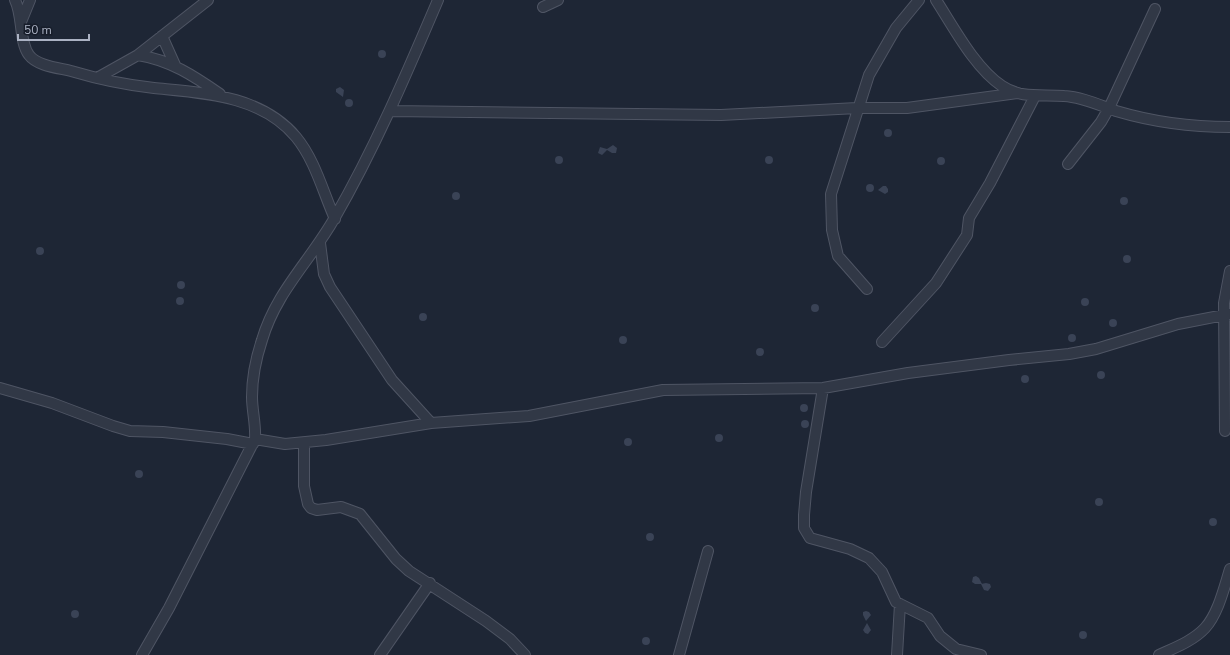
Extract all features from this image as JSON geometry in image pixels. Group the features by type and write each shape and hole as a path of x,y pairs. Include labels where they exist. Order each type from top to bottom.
{"street":[{"path":"15,0 18,7 26,50 33,59 43,64 135,86 223,96 238,100 263,111 278,121 295,136 309,158 334,219"},
{"path":"21,23 30,0"},
{"path":"97,78 138,55 208,0"},
{"path":"142,655 169,608 254,441 252,397 255,368 262,340 272,312 284,289 320,243 334,219 391,111 438,0"},
{"path":"543,7 558,0"},
{"path":"867,289 838,256 832,230 832,194 869,75 896,28 919,0"},
{"path":"936,0 986,73 1003,87 1018,93 1035,96 1064,96 1144,118 1180,124 1230,127"},
{"path":"1068,164 1101,122 1109,108 1154,9"},
{"path":"162,36 175,65"},
{"path":"138,55 153,57 175,65 223,96"},
{"path":"391,111 721,115 858,108 907,108 1018,93"},
{"path":"882,342 936,283 967,235 969,218 990,183 1035,96"},
{"path":"320,243 324,274 330,287 392,380 431,423"},
{"path":"1225,431 1227,314 1225,293 1230,271"},
{"path":"0,388 52,403 130,431 163,432 285,444 304,443 431,423 529,416 663,390 823,388 908,373 1069,354 1096,349 1178,324 1227,314"},
{"path":"823,388 806,492 804,514 806,534 810,538 850,549 869,558 882,572 894,597 900,604 928,618 940,636 956,649 981,655"},
{"path":"304,443 304,486 308,504 311,508 317,510 341,507 360,514 396,559 409,571 486,620 510,639 525,655"},
{"path":"679,655 708,551"},
{"path":"1159,655 1181,645 1204,629 1213,617 1230,569"},
{"path":"380,655 430,583"},
{"path":"897,655 900,604"}],"building":[{"path":"380,50 384,50 386,54 384,58 380,58 378,56 378,52"},
{"path":"340,87 344,90 343,97 336,92 336,89"},
{"path":"347,99 351,99 353,103 351,107 347,107 345,105 345,101"},
{"path":"886,129 890,129 892,133 890,137 886,137 884,135 884,131"},
{"path":"613,145 617,148 616,153 612,153 607,150 602,155 598,153 600,147 607,149"},
{"path":"557,156 561,156 563,160 561,164 557,164 555,162 555,158"},
{"path":"767,156 771,156 773,160 771,164 767,164 765,162 765,158"},
{"path":"939,157 943,157 945,161 943,165 939,165 937,163 937,159"},
{"path":"868,184 872,184 874,188 872,192 868,192 866,190 866,186"},
{"path":"883,186 886,186 888,189 888,192 885,194 878,190"},
{"path":"454,192 458,192 460,196 458,200 454,200 452,198 452,194"},
{"path":"1122,197 1126,197 1128,201 1126,205 1122,205 1120,203 1120,199"},
{"path":"38,247 42,247 44,251 42,255 38,255 36,253 36,249"},
{"path":"1125,255 1129,255 1131,259 1129,263 1125,263 1123,261 1123,257"},
{"path":"179,281 183,281 185,285 183,289 179,289 177,287 177,283"},
{"path":"178,297 182,297 184,301 182,305 178,305 176,303 176,299"},
{"path":"1083,298 1087,298 1089,302 1087,306 1083,306 1081,304 1081,300"},
{"path":"813,304 817,304 819,308 817,312 813,312 811,310 811,306"},
{"path":"421,313 425,313 427,317 425,321 421,321 419,319 419,315"},
{"path":"1111,319 1115,319 1117,323 1115,327 1111,327 1109,325 1109,321"},
{"path":"1070,334 1074,334 1076,338 1074,342 1070,342 1068,340 1068,336"},
{"path":"621,336 625,336 627,340 625,344 621,344 619,342 619,338"},
{"path":"758,348 762,348 764,352 762,356 758,356 756,354 756,350"},
{"path":"1099,371 1103,371 1105,375 1103,379 1099,379 1097,377 1097,373"},
{"path":"1023,375 1027,375 1029,379 1027,383 1023,383 1021,381 1021,377"},
{"path":"802,404 806,404 808,408 806,412 802,412 800,410 800,406"},
{"path":"803,420 807,420 809,424 807,428 803,428 801,426 801,422"},
{"path":"717,434 721,434 723,438 721,442 717,442 715,440 715,436"},
{"path":"626,438 630,438 632,442 630,446 626,446 624,444 624,440"},
{"path":"137,470 141,470 143,474 141,478 137,478 135,476 135,472"},
{"path":"1097,498 1101,498 1103,502 1101,506 1097,506 1095,504 1095,500"},
{"path":"1211,518 1215,518 1217,522 1215,526 1211,526 1209,524 1209,520"},
{"path":"648,533 652,533 654,537 652,541 648,541 646,539 646,535"},
{"path":"976,576 982,584 975,584 972,582 973,577"},
{"path":"981,584 990,584 991,587 988,591 984,590"},
{"path":"73,610 77,610 79,614 77,618 73,618 71,616 71,612"},
{"path":"866,611 871,615 866,621 863,612"},
{"path":"867,623 871,630 868,634 863,630"},
{"path":"1081,631 1085,631 1087,635 1085,639 1081,639 1079,637 1079,633"},
{"path":"644,637 648,637 650,641 648,645 644,645 642,643 642,639"}]}
